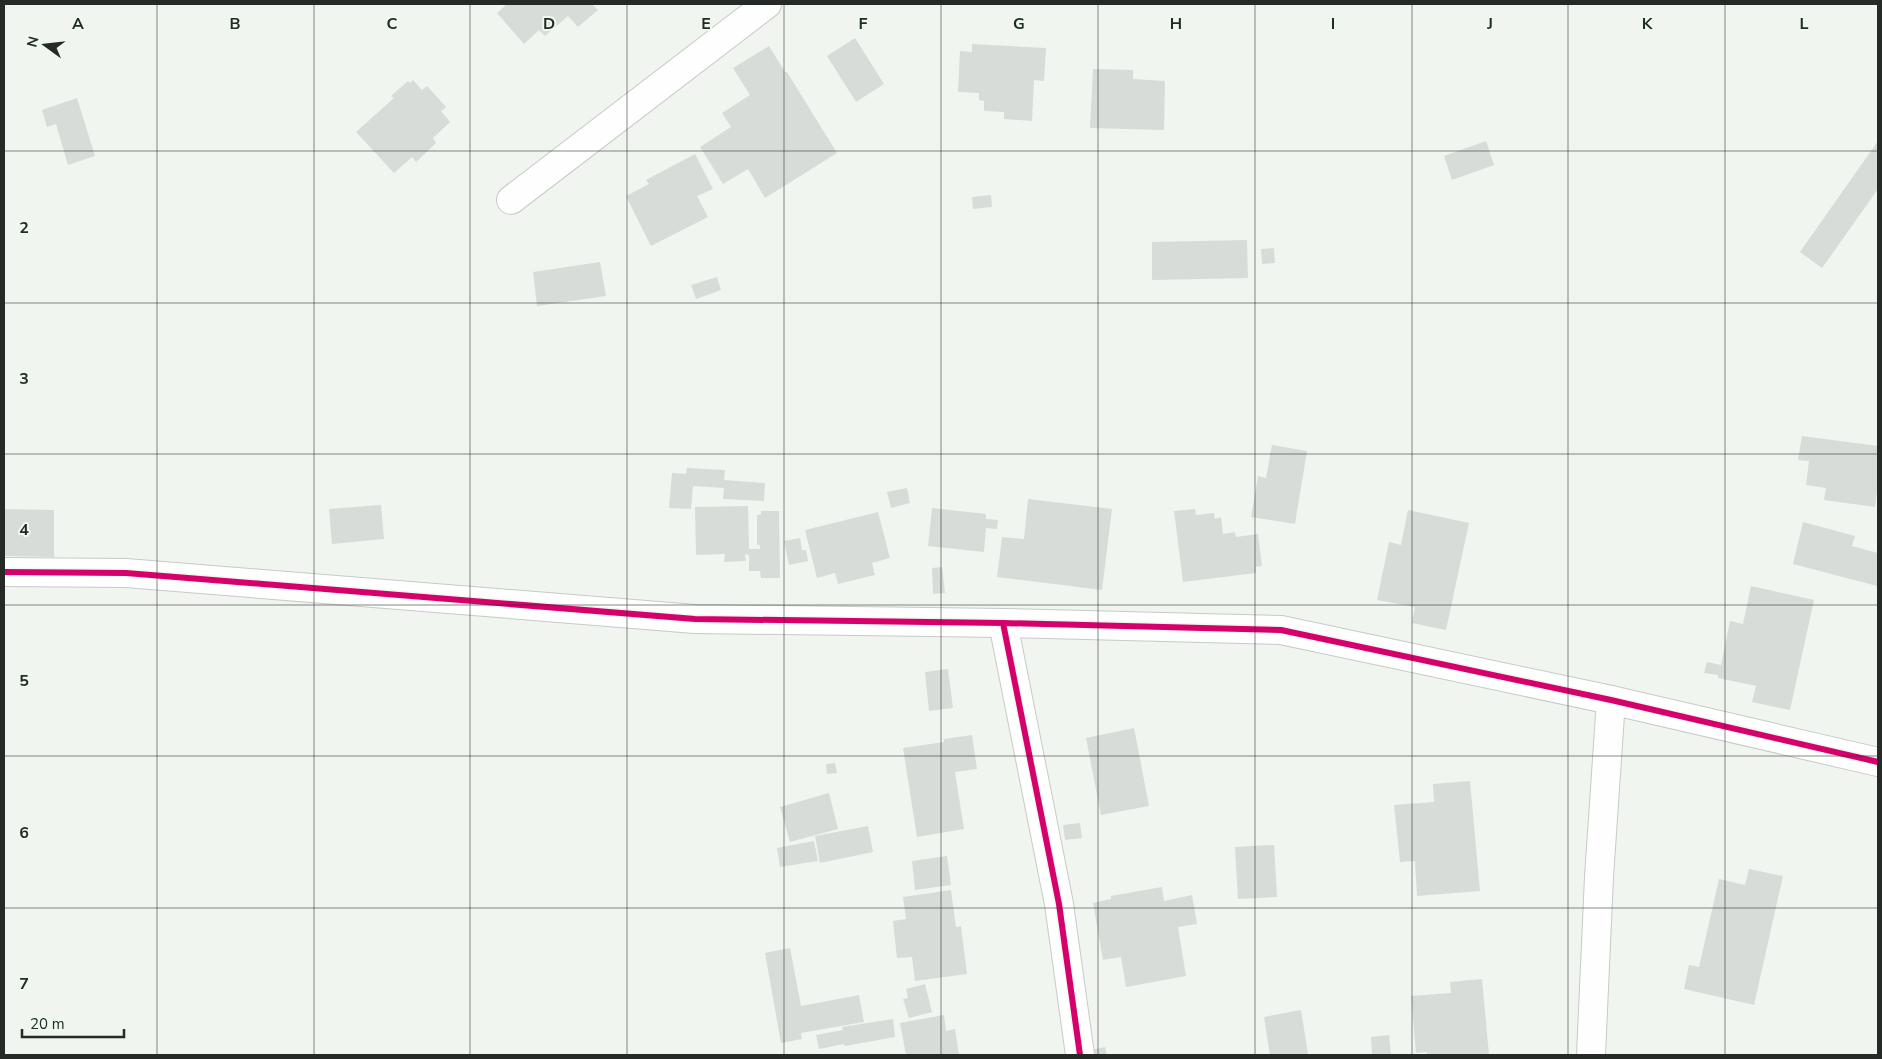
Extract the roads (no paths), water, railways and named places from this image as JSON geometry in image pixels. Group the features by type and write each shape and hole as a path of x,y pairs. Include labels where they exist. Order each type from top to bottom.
{"street":[{"path":"511,200 767,4"},
{"path":"4,572 126,573 695,619 1281,630 1611,700 1878,762"},
{"path":"1003,624 1059,904 1080,1055"},
{"path":"1592,1055 1599,877 1611,700"}]}
